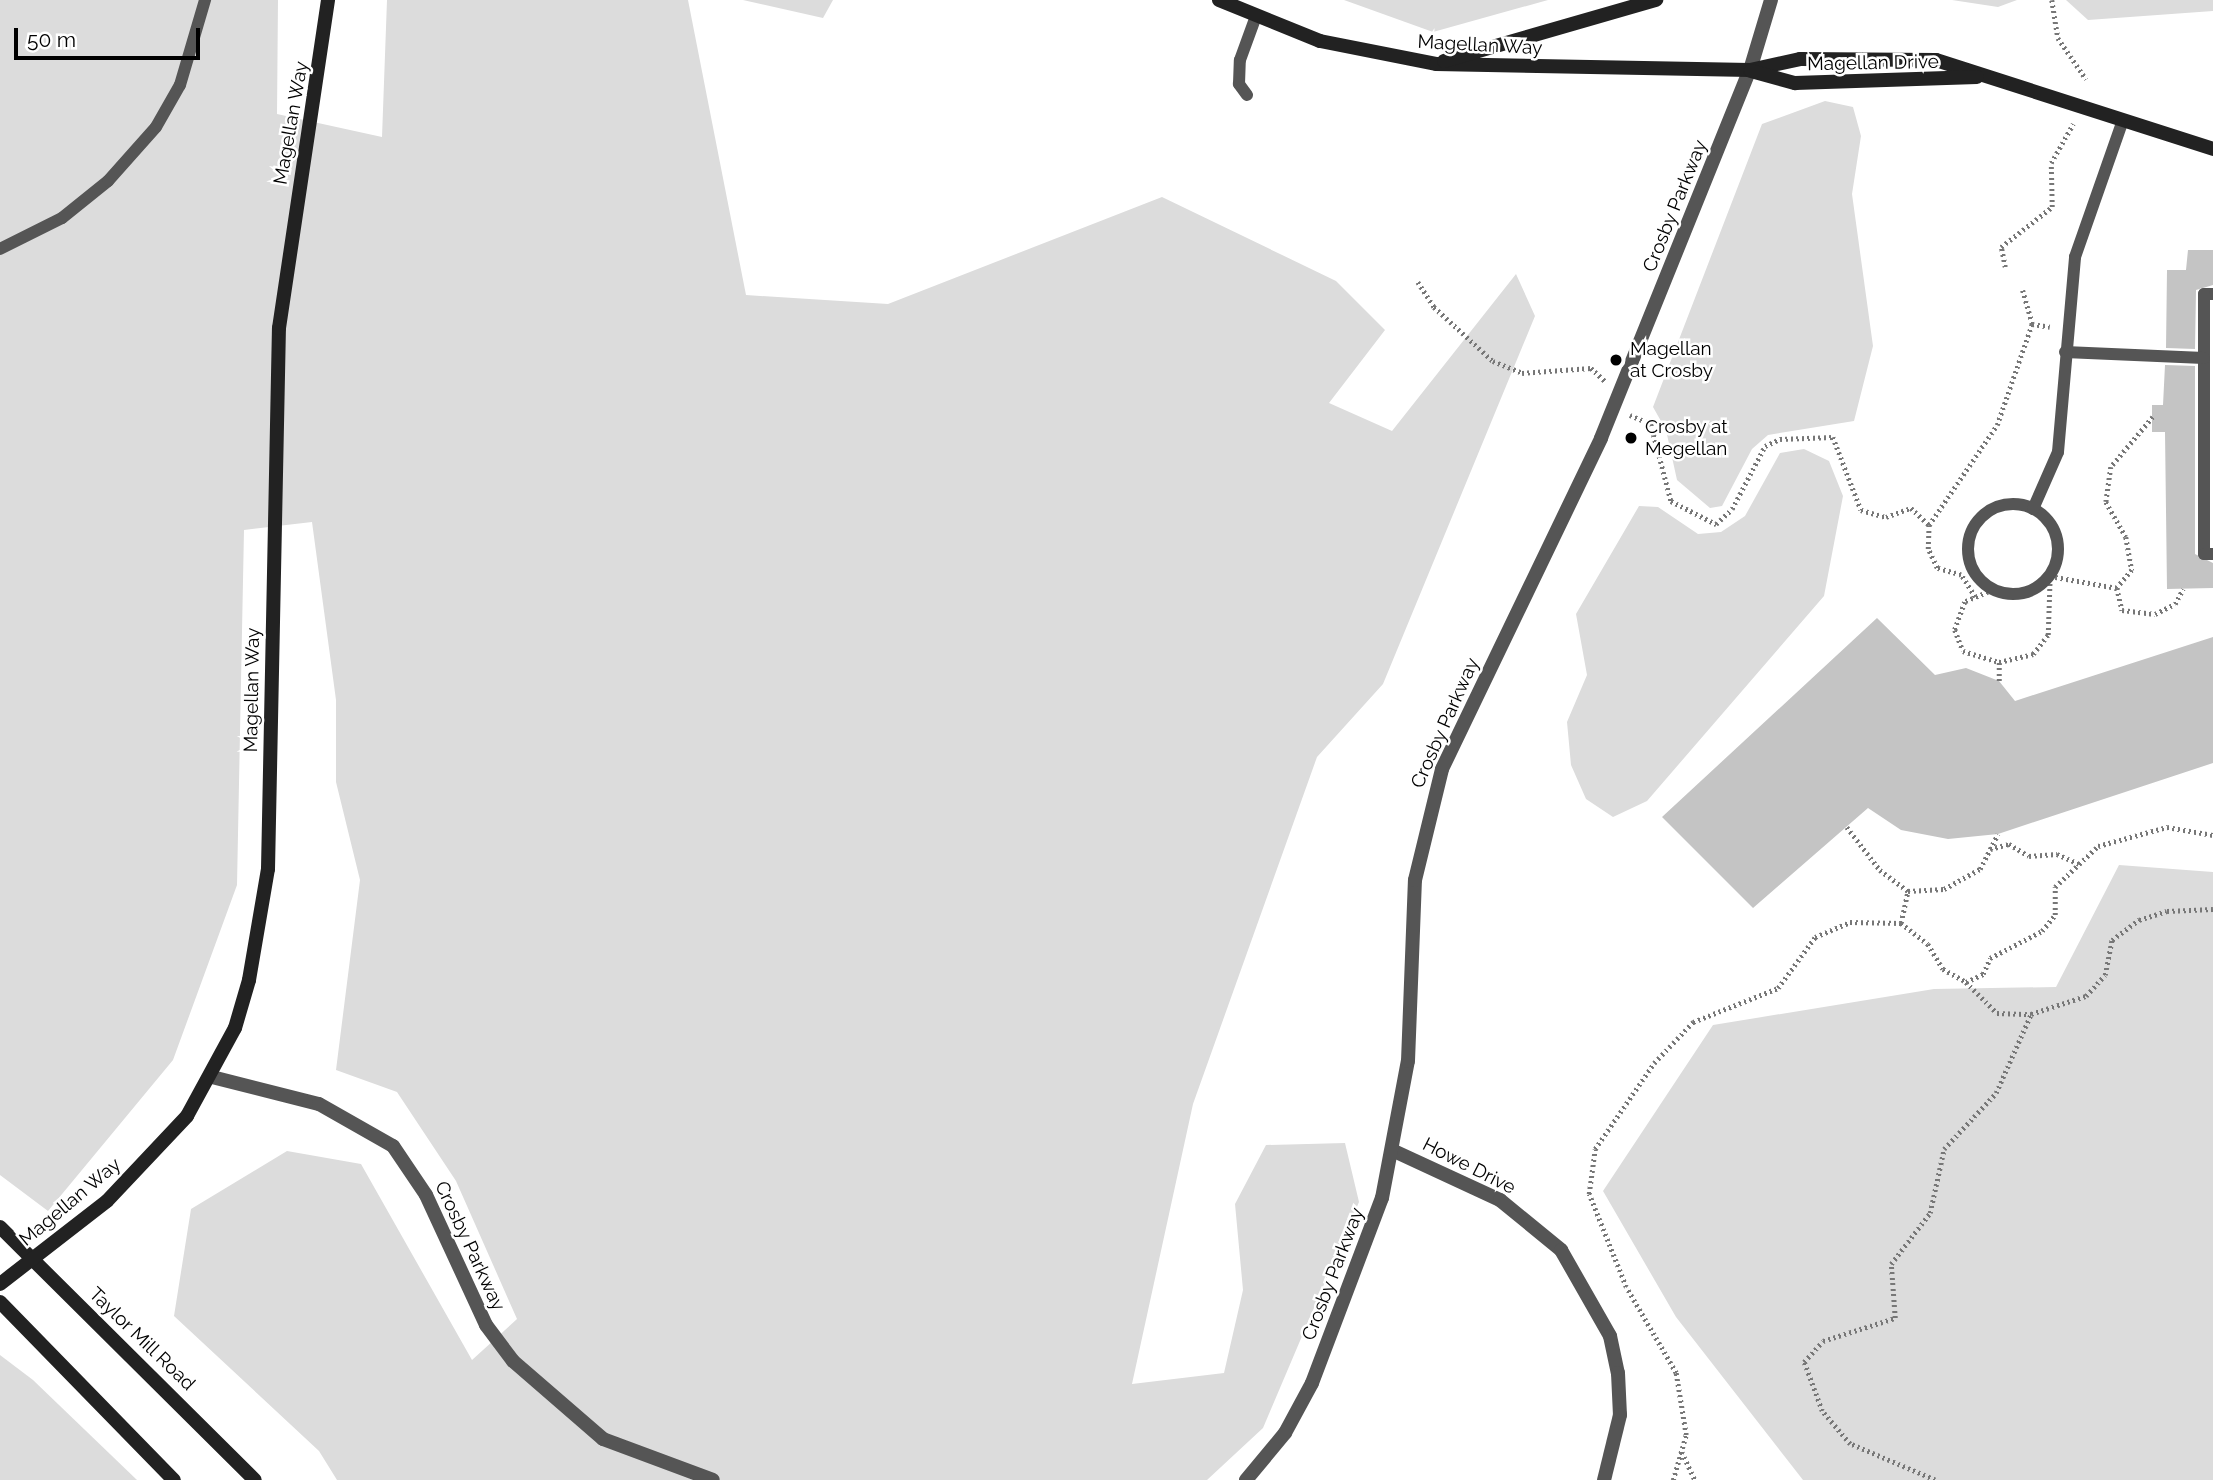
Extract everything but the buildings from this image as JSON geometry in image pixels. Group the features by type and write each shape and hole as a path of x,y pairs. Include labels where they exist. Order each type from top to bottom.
{"street":[{"name":"Magellan Way","path":"0,1284 107,1201 187,1116 212,1077 235,1028 262,926 279,328 328,0"},
{"name":"Magellan Way","path":"1219,0 1256,16 1369,54 1436,64 1750,70"},
{"path":"1436,64 1656,0"},
{"name":"Crosby Parkway","path":"1246,1480 1284,1433 1312,1383 1394,1151 1408,1061 1415,880 1429,807 1461,724 1613,408 1750,70 1771,0"},
{"name":"Magellan Drive","path":"1750,70 1800,59 1936,60 1982,76 2021,83 2213,149"},
{"name":"Magellan Drive","path":"1750,70 1795,83 1933,83 1982,76"},
{"name":"Crosby Parkway","path":"212,1077 319,1104 393,1146 426,1195 486,1325 513,1361 603,1439 713,1480"},
{"name":"Howe Drive","path":"1394,1151 1500,1200 1561,1250 1610,1336 1618,1373 1620,1415 1604,1480"},
{"name":"Taylor Mill Road","path":"0,1227 31,1261 255,1480"},
{"path":"0,1302 174,1480"}],"lane":[{"path":"0,249 62,218 108,181 156,127 180,85 205,0"},
{"path":"1247,95 1239,84 1240,60 1256,16"},
{"path":"2033,509 2058,452 2075,257 2123,120"},
{"path":"2213,294 2204,294 2204,554 2213,554"},
{"path":"2065,352 2204,358"},
{"path":"1992,509 2033,509 2057,538 2050,576 2024,593 1993,590 1973,570 1973,529 1992,509"}],"path":[{"path":"2052,0 2058,38 2086,79"},
{"path":"2005,267 2001,247 2052,206 2051,163 2074,124"},
{"path":"1418,282 1434,307 1493,361 1522,373 1591,368 1605,379 1613,408 1651,424 1671,501 1716,524 1732,509 1765,446 1780,439 1833,437 1861,510 1886,517 1911,508 1929,525"},
{"path":"1975,597 1961,575 1937,568 1928,549 1929,525 1997,425 2032,324 2022,290"},
{"path":"2032,324 2050,327"},
{"path":"2117,588 2132,570 2126,537 2106,502 2110,467 2153,417"},
{"path":"1993,590 1965,602 1955,630 1963,651 1999,662 2033,653 2048,635 2050,576 2117,588"},
{"path":"2117,588 2122,610 2155,614 2175,604 2182,589"},
{"path":"1999,662 1999,681"},
{"path":"1847,827 1880,870 1908,891 1944,889 1980,869 1998,834"},
{"path":"1966,982 1983,974 1990,958 2042,931 2055,915 2054,887 2098,846 2167,827 2213,835"},
{"path":"1990,849 2009,844 2029,856 2057,854 2079,864"},
{"path":"1901,923 1908,891"},
{"path":"1673,1480 1686,1435 1676,1373 1626,1287 1589,1194 1595,1149 1654,1063 1693,1022 1778,988 1815,937 1850,922 1901,923 1928,944 1942,969 1966,982 1997,1013 2031,1014 2085,996 2105,975 2112,940 2139,920 2167,911 2213,909"},
{"path":"1935,1480 1850,1444 1822,1411 1804,1362 1824,1341 1895,1318 1891,1264 1930,1213 1944,1149 1996,1093 2031,1014"},
{"path":"1681,1452 1695,1480"}],"shaded area":[{"path":"0,0 278,0 277,114 382,137 387,0 688,0 746,295 888,304 1162,197 1336,281 1385,330 1329,403 1392,431 1516,274 1535,316 1383,684 1317,757 1193,1104 1132,1384 1224,1373 1243,1290 1235,1204 1266,1145 1345,1143 1359,1202 1263,1428 1207,1480 337,1480 319,1451 174,1316 191,1209 287,1151 361,1164 472,1360 517,1319 456,1181 397,1092 336,1070 360,880 336,782 336,700 312,522 244,530 237,885 173,1060 48,1211 0,1175"},
{"path":"743,0 833,0 823,18"},
{"path":"1344,0 1548,0 1433,32"},
{"path":"1952,0 2017,0 1998,7"},
{"path":"2066,0 2213,0 2213,11 2088,20"},
{"path":"1825,101 1853,107 1861,136 1852,194 1873,346 1854,421 1768,435 1752,449 1722,506 1710,508 1677,480 1666,430 1653,407 1762,124"},
{"path":"1804,449 1829,461 1843,496 1824,596 1647,801 1613,817 1586,799 1571,765 1567,722 1587,675 1576,614 1639,506 1658,507 1698,534 1721,532 1745,516 1780,453"},
{"path":"2119,865 2213,872 2213,1480 1803,1480 1676,1317 1603,1191 1713,1025 1934,989 2056,987"},
{"path":"0,1355 33,1380 137,1480 0,1480"}],"place":[{"name":"Magellan at Crosby","path":"1616,360"},
{"name":"Crosby at Megellan","path":"1631,438"}]}
